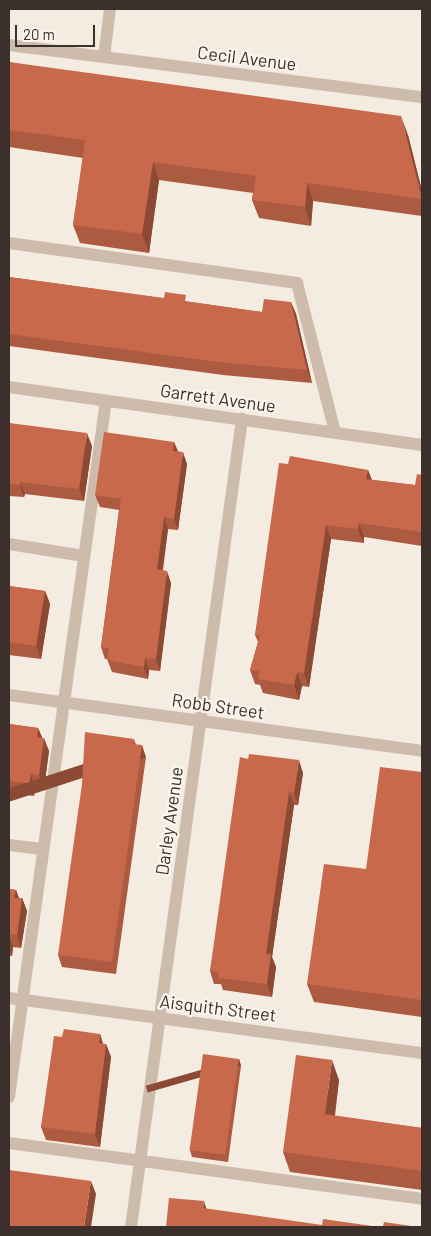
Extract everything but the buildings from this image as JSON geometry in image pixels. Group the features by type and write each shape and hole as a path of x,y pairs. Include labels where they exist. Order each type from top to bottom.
{"street":[{"path":"104,58 110,9"},
{"name":"Cecil Avenue","path":"9,45 422,97"},
{"path":"9,243 297,283 335,432"},
{"name":"Garrett Avenue","path":"9,387 422,445"},
{"path":"9,1097 15,999 42,849 106,400"},
{"name":"Darley Avenue","path":"131,1227 242,419"},
{"path":"9,544 84,556"},
{"name":"Robb Street","path":"9,695 422,751"},
{"path":"9,845 42,849"},
{"name":"Aisquith Street","path":"15,999 422,1052"},
{"path":"9,1143 422,1199"}]}
